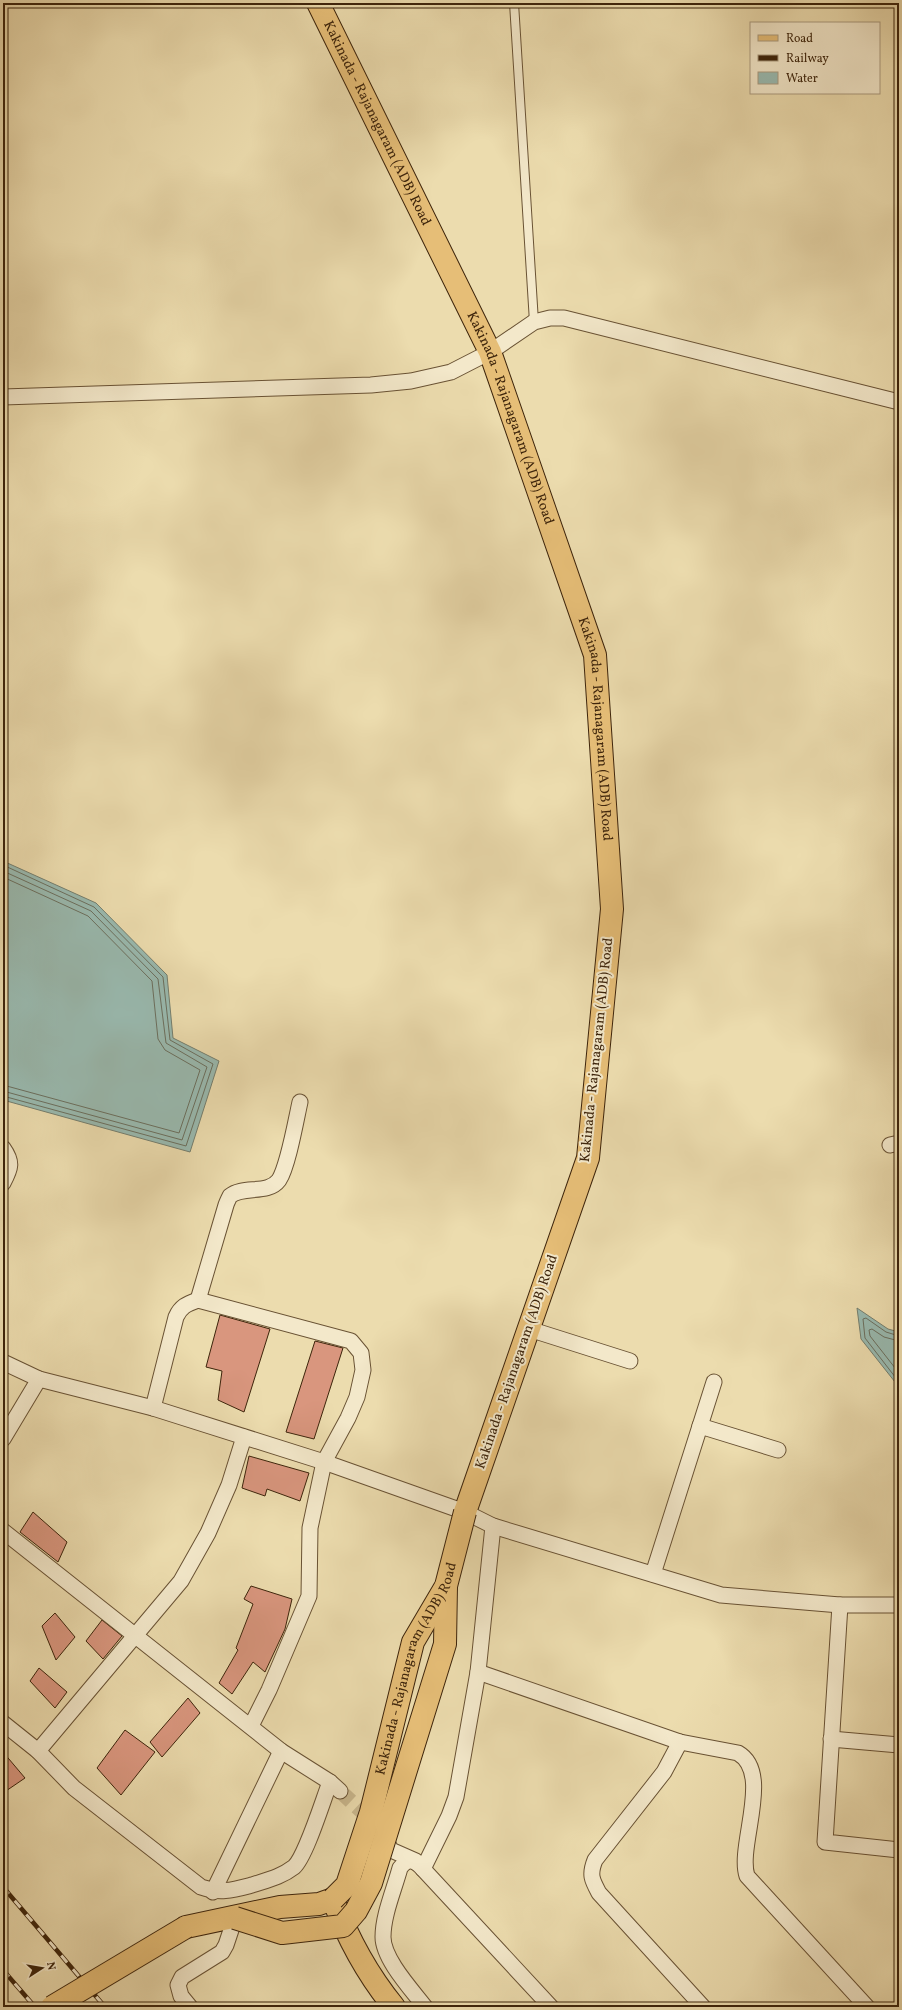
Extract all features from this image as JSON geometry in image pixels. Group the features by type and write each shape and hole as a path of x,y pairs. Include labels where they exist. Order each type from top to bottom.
{"main road":[{"name":"Kakinada - Rajanagaram (ADB) Road","path":"52,2007 186,1927 209,1921 235,1918 280,1907 319,1904 333,1899 347,1886 371,1812 413,1642 446,1586 465,1512 588,1158 612,909 595,655 490,352 318,3"},
{"path":"235,1918 282,1932 344,1926 356,1911 371,1883 445,1644 446,1586"},
{"path":"333,1899 362,1963 378,1989 394,2007"}],"street":[{"path":"3,397 371,385 411,381 451,372 490,352 534,322 550,318 564,318 899,402"},
{"path":"198,1300 226,1204 230,1196 266,1188 279,1181 284,1169 300,1102"},
{"path":"3,1148 10,1158 9,1172 3,1183"},
{"path":"153,1408 176,1317 180,1309 187,1304 198,1300 350,1341 362,1353 363,1370 358,1397 324,1462 310,1528 308,1596 269,1690 251,1726"},
{"path":"529,1329 630,1361"},
{"path":"3,1362 39,1379 153,1408 324,1462 465,1512 493,1526 732,1597 840,1605 899,1604"},
{"path":"3,1439 39,1379"},
{"path":"654,1574 714,1382"},
{"path":"700,1426 778,1450"},
{"path":"38,1751 181,1581 208,1533 229,1485 244,1437"},
{"path":"420,1865 450,1816 456,1797 478,1672 493,1526"},
{"path":"3,1531 281,1751 335,1787 303,1853 295,1866 278,1877 236,1889 223,1892 213,1892 201,1887 74,1788 38,1751 3,1723"},
{"path":"840,1605 825,1842 899,1850"},
{"path":"478,1672 680,1742 738,1753 745,1757 750,1763 753,1810 744,1862 747,1876 868,2007"},
{"path":"832,1739 899,1746"},
{"path":"680,1742 664,1772 595,1860 591,1870 592,1880 599,1893 703,2007"},
{"path":"213,1892 281,1751"},
{"path":"380,1828 391,1850 420,1865 551,2007"},
{"path":"420,1865 410,1860 404,1863 400,1868 384,1924 383,1938 386,1951 425,2007"},
{"path":"190,2007 181,1996 178,1985 182,1978 222,1952 226,1945 235,1918"}],"lane":[{"path":"514,3 534,322"}],"water":[{"path":"3,861 96,903 167,975 173,1038 219,1061 190,1152 3,1100"},
{"path":"857,1308 888,1329 899,1332 899,1392 895,1382 861,1339"}],"building":[{"path":"220,1315 270,1329 244,1412 218,1400 222,1371 206,1367"},
{"path":"315,1341 343,1348 314,1439 286,1432"},
{"path":"249,1456 309,1473 300,1501 267,1489 265,1496 242,1488"},
{"path":"33,1512 67,1542 58,1562 20,1532"},
{"path":"251,1586 292,1599 285,1629 265,1672 253,1662 232,1694 219,1683 238,1650 236,1648 253,1604 244,1599"},
{"path":"55,1613 75,1637 56,1660 42,1626"},
{"path":"102,1620 122,1636 103,1659 86,1641"},
{"path":"39,1668 67,1692 55,1708 30,1681"},
{"path":"188,1698 200,1713 162,1757 150,1742"},
{"path":"125,1730 155,1752 121,1795 97,1768"},
{"path":"3,1752 25,1778 3,1793"}],"tunnel":[{"path":"340,1791 374,1823"}],"railway":[{"path":"3,1887 105,2007"},
{"path":"3,1970 35,2007"},
{"path":"3,1999 9,2007"}]}
